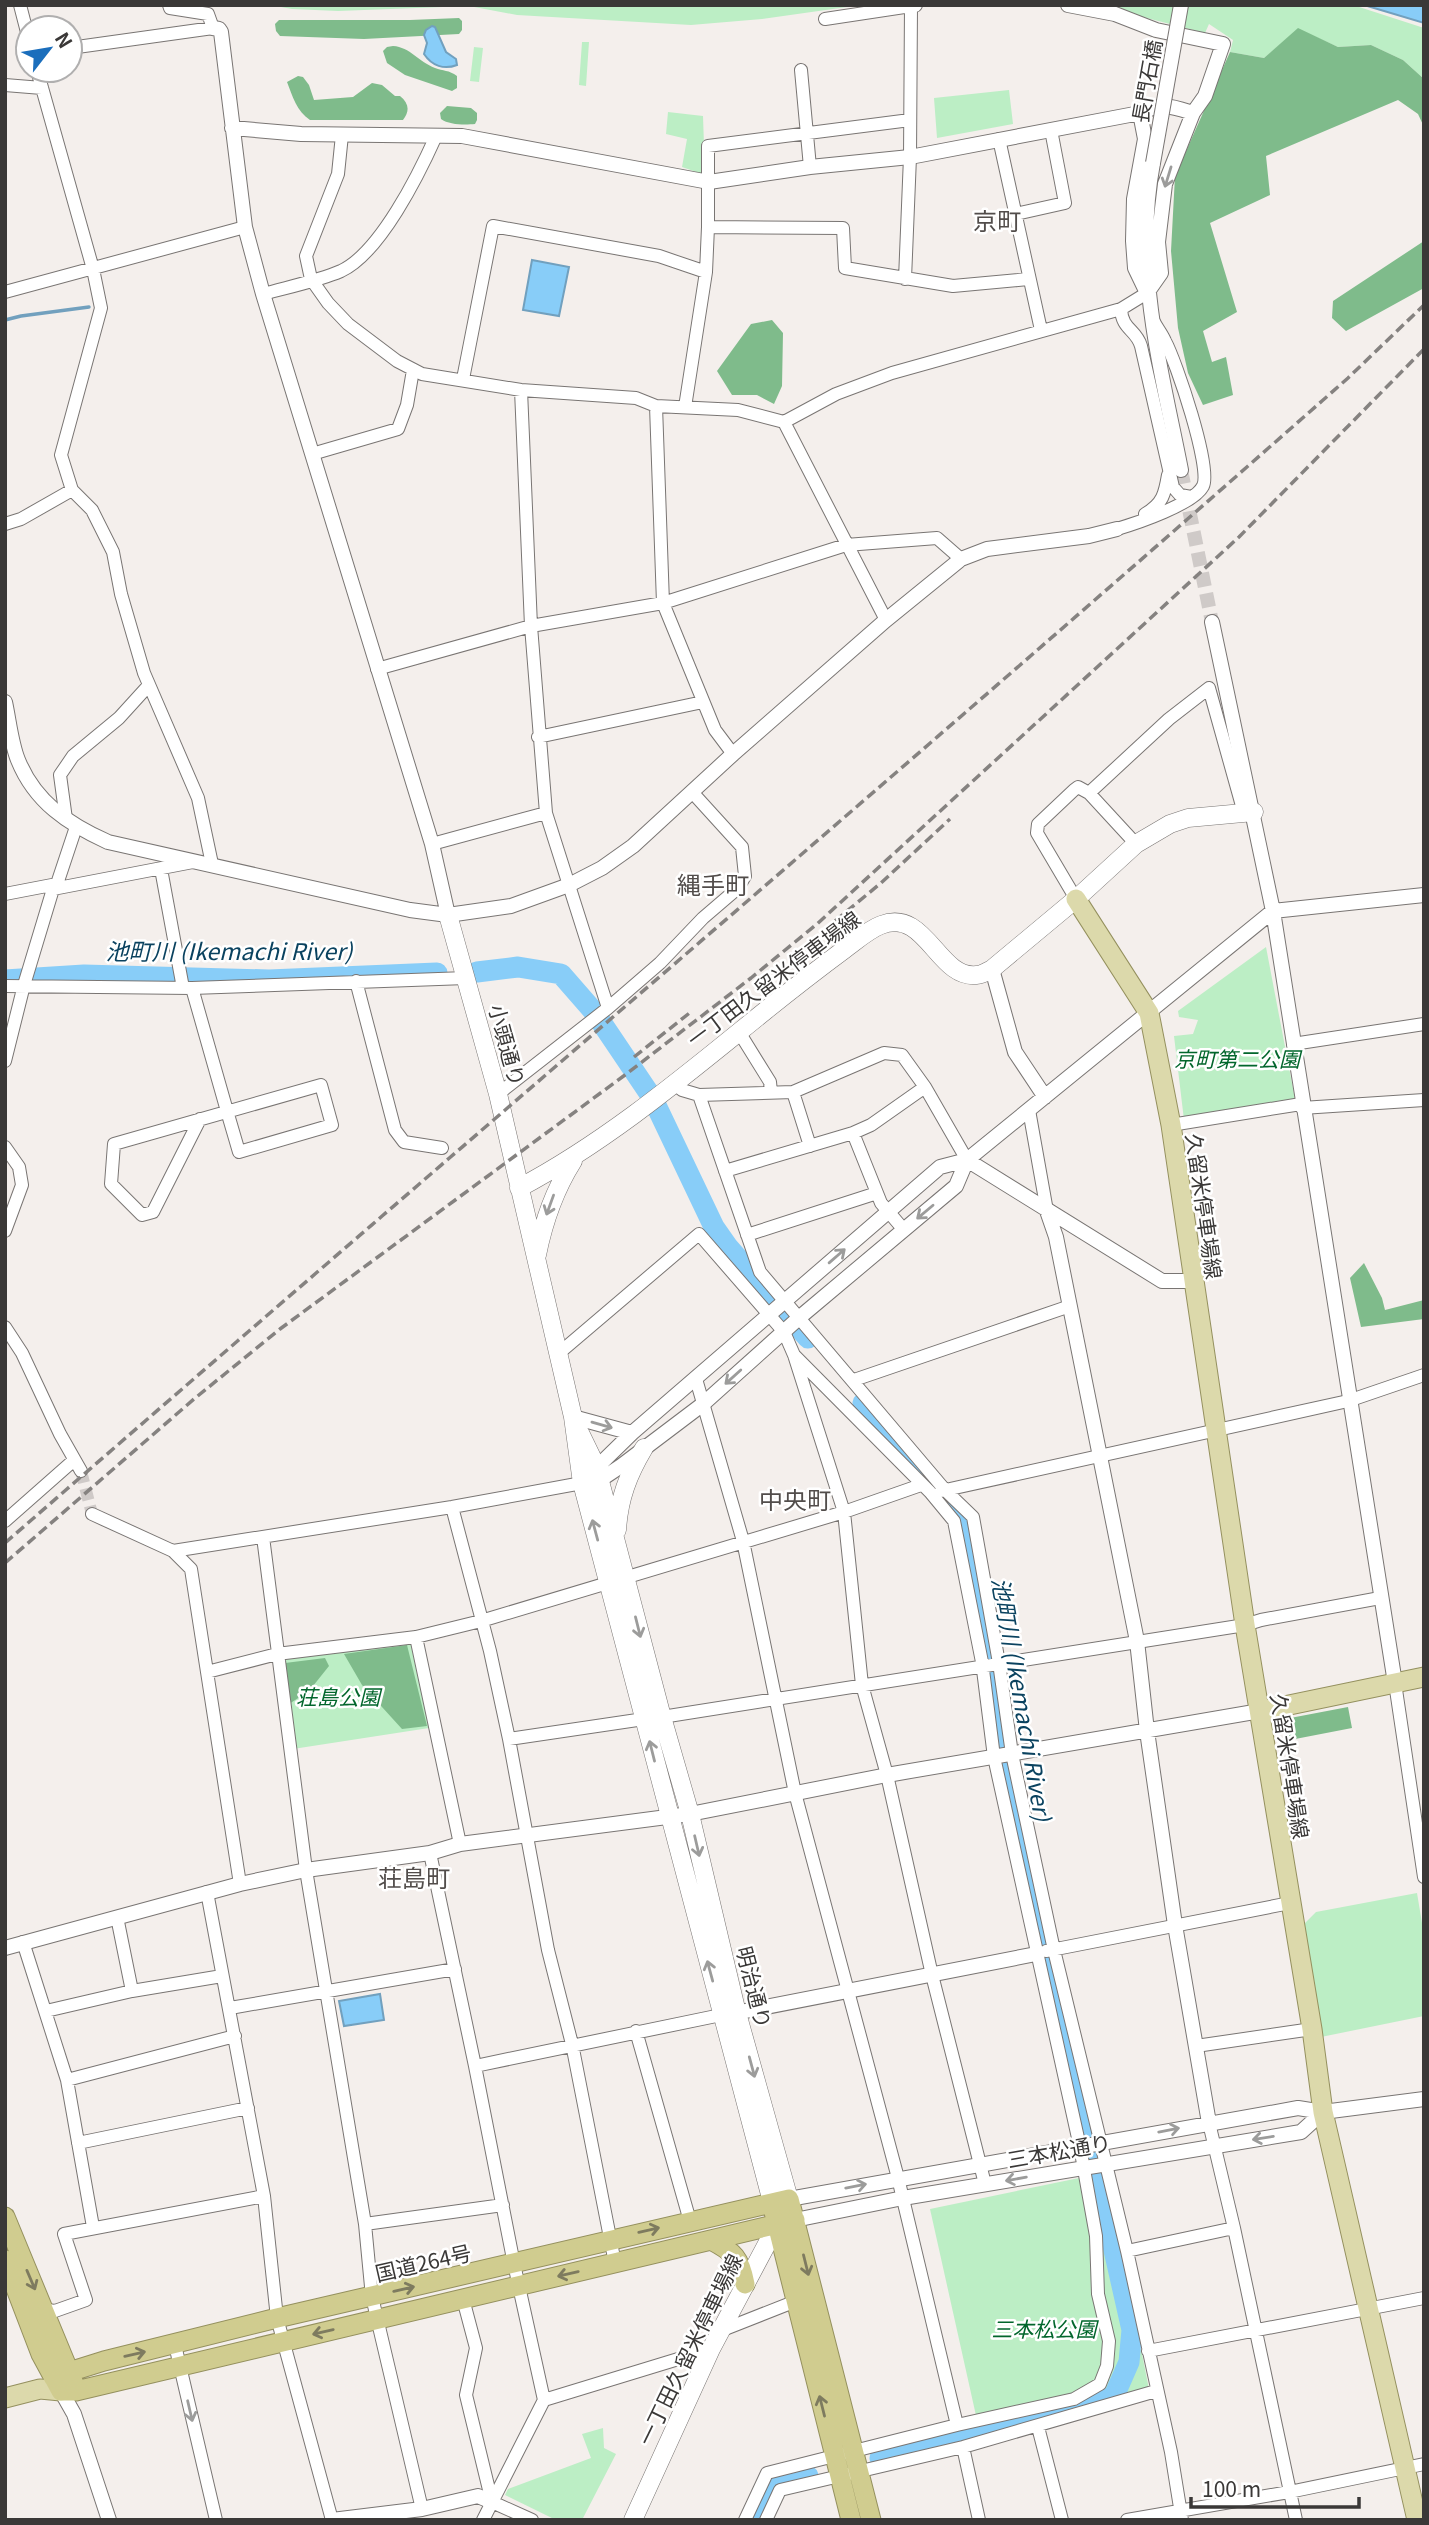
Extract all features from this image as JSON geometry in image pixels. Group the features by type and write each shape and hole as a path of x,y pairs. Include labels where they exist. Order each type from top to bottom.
{"highway":[{"name":"国道264号","path":"60,2384 104,2361 780,2200"},
{"name":"明治通り","path":"780,2200 849,2476 850,2520"},
{"path":"5,2217 34,2311 41,2354 60,2384 180,2366 786,2222"},
{"name":"明治通り","path":"786,2222 796,2301 844,2454"},
{"path":"711,2241 733,2253 741,2264 745,2284"},
{"path":"5,2260 34,2311"},
{"name":"明治通り","path":"849,2476 871,2520"}],"main road":[{"path":"992,969 1076,899 1136,844 1170,824 1188,818 1249,813"},
{"path":"1076,899 1149,1013"},
{"name":"小頭通り","path":"448,915 498,1094 519,1188"},
{"name":"一丁田久留米停車場線","path":"519,1188 576,1155 670,1086 866,933 894,920 906,924 922,935 958,972 977,975 992,969"},
{"name":"久留米停車場線","path":"1149,1013 1171,1125 1245,1625 1323,2112 1370,2308 1415,2465 1418,2520"},
{"path":"536,1260 548,1210 559,1183 576,1155"},
{"path":"519,1188 573,1417 593,1476"},
{"path":"616,1541 623,1490 629,1473 645,1448"},
{"name":"明治通り","path":"593,1476 616,1541 618,1581"},
{"name":"明治通り","path":"593,1476 653,1718 669,1817 729,2014 780,2200"},
{"path":"1260,1711 1424,1676"},
{"name":"明治通り","path":"653,1718 690,1814 729,2014"},
{"name":"一丁田久留米停車場線","path":"633,2520 720,2331 745,2284 786,2222"},
{"path":"5,2398 60,2384"}],"street":[{"path":"169,5 170,8 208,14 213,28"},
{"path":"342,135 338,174 306,256 311,279 328,303 348,324 376,346 422,374 522,390 636,398 656,406 738,410 784,422 836,394 891,373 1121,309 1147,293 1161,273 1158,242 1165,184 1193,113 1205,96 1223,44 1156,30 1115,14 1068,5"},
{"name":"長門石橋","path":"1147,293 1147,193 1181,5"},
{"path":"825,19 913,6 905,279"},
{"path":"84,46 213,28 221,32 245,227 263,294 432,844 448,915"},
{"path":"801,70 810,167"},
{"path":"40,84 93,270 101,308 61,455 72,490 92,510 113,552 121,594 149,685 198,798 204,863"},
{"path":"5,85 41,88"},
{"path":"232,128 301,134 462,136 709,182 810,167 910,157 1140,113 1155,105 1172,106 1193,113"},
{"path":"1140,113 1145,139 1134,199 1135,268 1147,293 1152,319 1175,469 1172,487 1180,495 1191,497"},
{"path":"685,407 706,272 708,146 910,120"},
{"path":"1016,214 1065,203 1051,130"},
{"path":"263,294 342,271 360,258 386,227 405,198 436,136"},
{"path":"999,139 1041,330"},
{"path":"463,379 493,226 659,256 706,272"},
{"path":"5,292 245,227"},
{"path":"708,227 844,228 845,268 953,286 1028,279"},
{"path":"1117,529 1153,510 1164,498 1175,469 1139,338 1126,327 1121,309"},
{"path":"5,702 11,760 41,800 71,823 108,842 410,910 448,915 511,906 569,885 603,868 633,846 886,620 961,559 987,549 1089,536 1117,529 1152,518 1202,488 1205,468 1200,441 1166,341 1152,319"},
{"path":"313,454 398,429 407,405 414,370"},
{"path":"522,390 531,626 546,813 608,1008"},
{"path":"656,406 663,603 715,730 733,754"},
{"path":"784,422 886,620"},
{"path":"5,524 21,519 72,490"},
{"path":"377,669 531,626 663,603 846,545 937,538 961,559"},
{"path":"1212,622 1249,813 1273,911 1424,1877"},
{"path":"5,1060 71,823 60,775 73,757 119,718 149,685"},
{"path":"1089,793 1169,719 1209,688 1249,813"},
{"path":"538,737 703,702"},
{"path":"1076,899 1037,833 1038,824 1074,790 1078,788 1089,793 1136,844"},
{"path":"498,1094 608,1008 660,963 738,888 744,876 743,846 692,792"},
{"path":"432,844 546,813"},
{"path":"5,894 204,863"},
{"path":"161,869 188,988 227,1111 239,1152 332,1125 321,1085 227,1111 114,1144 111,1184 142,1214 153,1212 200,1119"},
{"path":"593,1476 632,1433 940,1167 967,1160 1273,911 1424,895"},
{"path":"992,969 1015,1052 1045,1097"},
{"path":"5,986 188,988 466,978"},
{"path":"356,981 395,1130 404,1142 442,1149"},
{"path":"1293,1044 1424,1024"},
{"path":"738,1032 770,1082 771,1092"},
{"path":"670,1086 699,1095 793,1092 884,1053 902,1055 925,1087 967,1160 1162,1281 1193,1281"},
{"path":"725,1171 853,1133 871,1125 925,1087"},
{"path":"793,1092 810,1146"},
{"path":"699,1095 760,1272 945,1490 973,1517 1012,1754 1054,1950 1107,2163 1171,2452 1181,2514"},
{"path":"1171,1125 1302,1106 1424,1100"},
{"path":"1029,1110 1047,1211 1056,1237 1137,1642 1175,1925 1209,2123 1296,2520"},
{"path":"853,1133 877,1193 904,1230"},
{"path":"5,1147 19,1167 22,1185 5,1231"},
{"path":"173,1551 452,1507 593,1476 645,1448 704,1404 800,1317 956,1186 967,1160"},
{"path":"747,1235 877,1193"},
{"path":"558,1354 699,1234 784,1332 794,1355 844,1512 862,1685 887,1775 932,1975 985,2184"},
{"path":"854,1380 1070,1306"},
{"path":"5,1327 22,1353 77,1466 5,1521"},
{"path":"745,2520 767,2473 957,2425 1074,2399 1100,2384 1107,2366 1109,2341 1098,2294 1096,2236 1080,2147 994,1758 982,1667 954,1521 794,1355"},
{"path":"207,1672 277,1654 416,1637 481,1621 743,1541 926,1489 945,1490 1098,1455 1216,1432 1349,1401 1424,1375"},
{"path":"696,1379 743,1541 794,1793 898,2178 957,2425"},
{"path":"573,1417 632,1433"},
{"path":"452,1507 509,1739 548,1950 572,2045 615,2263"},
{"path":"92,1514 173,1551 191,1569 240,1884"},
{"path":"262,1536 306,1870 365,2224 372,2297 422,2509"},
{"path":"509,1739 775,1700 1245,1625 1380,1598"},
{"path":"416,1637 460,1844"},
{"path":"5,1948 207,1892 306,1870 430,1853 460,1844 690,1814 887,1775 1260,1711"},
{"path":"430,1853 513,2264 544,2400 483,2520"},
{"path":"207,1892 264,2196 277,2318 332,2520 422,2509 478,2496 532,2520"},
{"path":"475,2066 636,2031 1290,1903"},
{"path":"117,1917 132,1991"},
{"path":"23,1942 67,2080 93,2227"},
{"path":"230,2008 455,1969"},
{"path":"46,2011 132,1991 222,1976"},
{"path":"1196,2046 1311,2029"},
{"path":"636,2031 690,2221"},
{"path":"67,2080 235,2036"},
{"name":"三本松通り","path":"780,2200 1298,2108 1323,2112 1424,2099"},
{"path":"78,2143 248,2108"},
{"name":"三本松通り","path":"786,2222 903,2198 1301,2132 1323,2112"},
{"path":"34,2311 55,2311 86,2300 64,2234 264,2196"},
{"path":"365,2224 503,2205"},
{"path":"1126,2252 1234,2228"},
{"path":"1148,2351 1424,2298"},
{"path":"463,2299 476,2348 466,2395 492,2502"},
{"path":"720,2331 796,2301"},
{"path":"174,2345 216,2520"},
{"path":"544,2400 711,2349"},
{"path":"60,2384 74,2414 109,2520"},
{"path":"766,2520 780,2490 849,2476 963,2447 1156,2391"},
{"path":"1038,2427 1062,2520"},
{"path":"963,2447 979,2520"},
{"path":"1127,2520 1181,2514 1415,2465"}],"green space":[{"path":"270,5 861,5 762,19 691,25 517,15 469,6 338,11"},
{"path":"1096,5 1353,5 1424,28 1424,79 1403,60 1371,45 1338,47 1298,29 1264,58 1230,52 1233,40 1209,24 1205,33"},
{"path":"459,18 462,21 462,30 459,34 364,39 280,36 275,24 279,20"},
{"path":"1298,28 1338,47 1371,45 1403,60 1424,79 1424,127 1418,114 1398,100 1266,156 1270,195 1210,223 1237,312 1203,331 1212,362 1226,357 1233,395 1203,405 1188,373 1178,328 1171,251 1175,176 1230,52 1264,58"},
{"path":"582,42 589,42 586,86 579,85"},
{"path":"393,46 404,49 435,68 454,74 457,76 457,88 452,91 405,75 387,63 383,51"},
{"path":"474,47 483,48 479,82 470,81"},
{"path":"298,76 303,77 309,85 314,100 353,97 372,83 382,85 395,96 400,96 407,104 408,110 403,120 310,120 298,108 287,82"},
{"path":"1009,90 1013,124 937,138 934,98"},
{"path":"447,106 471,108 477,113 475,124 444,121 440,113"},
{"path":"668,112 703,116 705,175 682,167 687,139 666,134"},
{"path":"1424,241 1424,288 1346,331 1332,318 1333,301"},
{"path":"772,320 783,333 782,386 774,404 757,395 732,395 717,371 751,324"},
{"name":"京町第二公園","path":"1266,947 1295,1099 1184,1120 1174,1036 1193,1034 1198,1020 1179,1017 1178,1011"},
{"path":"1364,1263 1382,1298 1385,1310 1424,1300 1424,1319 1361,1327 1350,1278"},
{"name":"荘島公園","path":"410,1641 429,1728 293,1749 282,1658"},
{"path":"407,1645 427,1726 402,1729 362,1685 344,1654"},
{"path":"325,1658 329,1666 309,1691 289,1704 285,1663"},
{"path":"1348,1707 1352,1728 1290,1740 1285,1719"},
{"path":"1417,1893 1424,1935 1424,2016 1321,2037 1302,1926 1316,1912"},
{"name":"三本松公園","path":"1079,2178 1084,2181 1142,2354 1149,2389 981,2438 930,2209"},
{"path":"603,2428 604,2448 616,2454 582,2520 556,2520 505,2495 508,2489 591,2458 582,2434"}],"water":[{"path":"1364,5 1424,5 1424,23"},
{"path":"432,26 435,27 446,52 456,59 457,65 439,66 424,54 427,43 424,35"},
{"path":"532,260 569,267 559,316 523,310"},
{"path":"380,1994 384,2020 344,2026 339,2001"}],"waterway":[{"path":"5,320 89,307"},
{"name":"池町川 (Ikemachi River)","path":"477,972 518,967 561,974 595,1013 653,1099 714,1227 728,1247 808,1338"},
{"name":"池町川 (Ikemachi River)","path":"5,980 84,975 269,980 437,973"},
{"name":"池町川 (Ikemachi River)","path":"863,1403 965,1527 1001,1737 1047,1964 1089,2127 1132,2330 1129,2362 1115,2394 1109,2399 880,2458"},
{"path":"759,2520 777,2484 808,2476"}],"tunnel":[{"path":"1181,470 1212,622"},
{"path":"81,1471 92,1514"}],"railway":[{"path":"5,1543 1181,525 1348,378 1424,305"},
{"path":"5,1563 194,1399 280,1329 625,1075 817,924 1239,537 1424,349"},
{"path":"835,921 950,819"},
{"path":"634,1057 692,1011"}],"district":[{"name":"京町","path":"997,219"},
{"name":"縄手町","path":"713,883"},
{"name":"中央町","path":"795,1498"},
{"name":"荘島町","path":"414,1876"}]}
